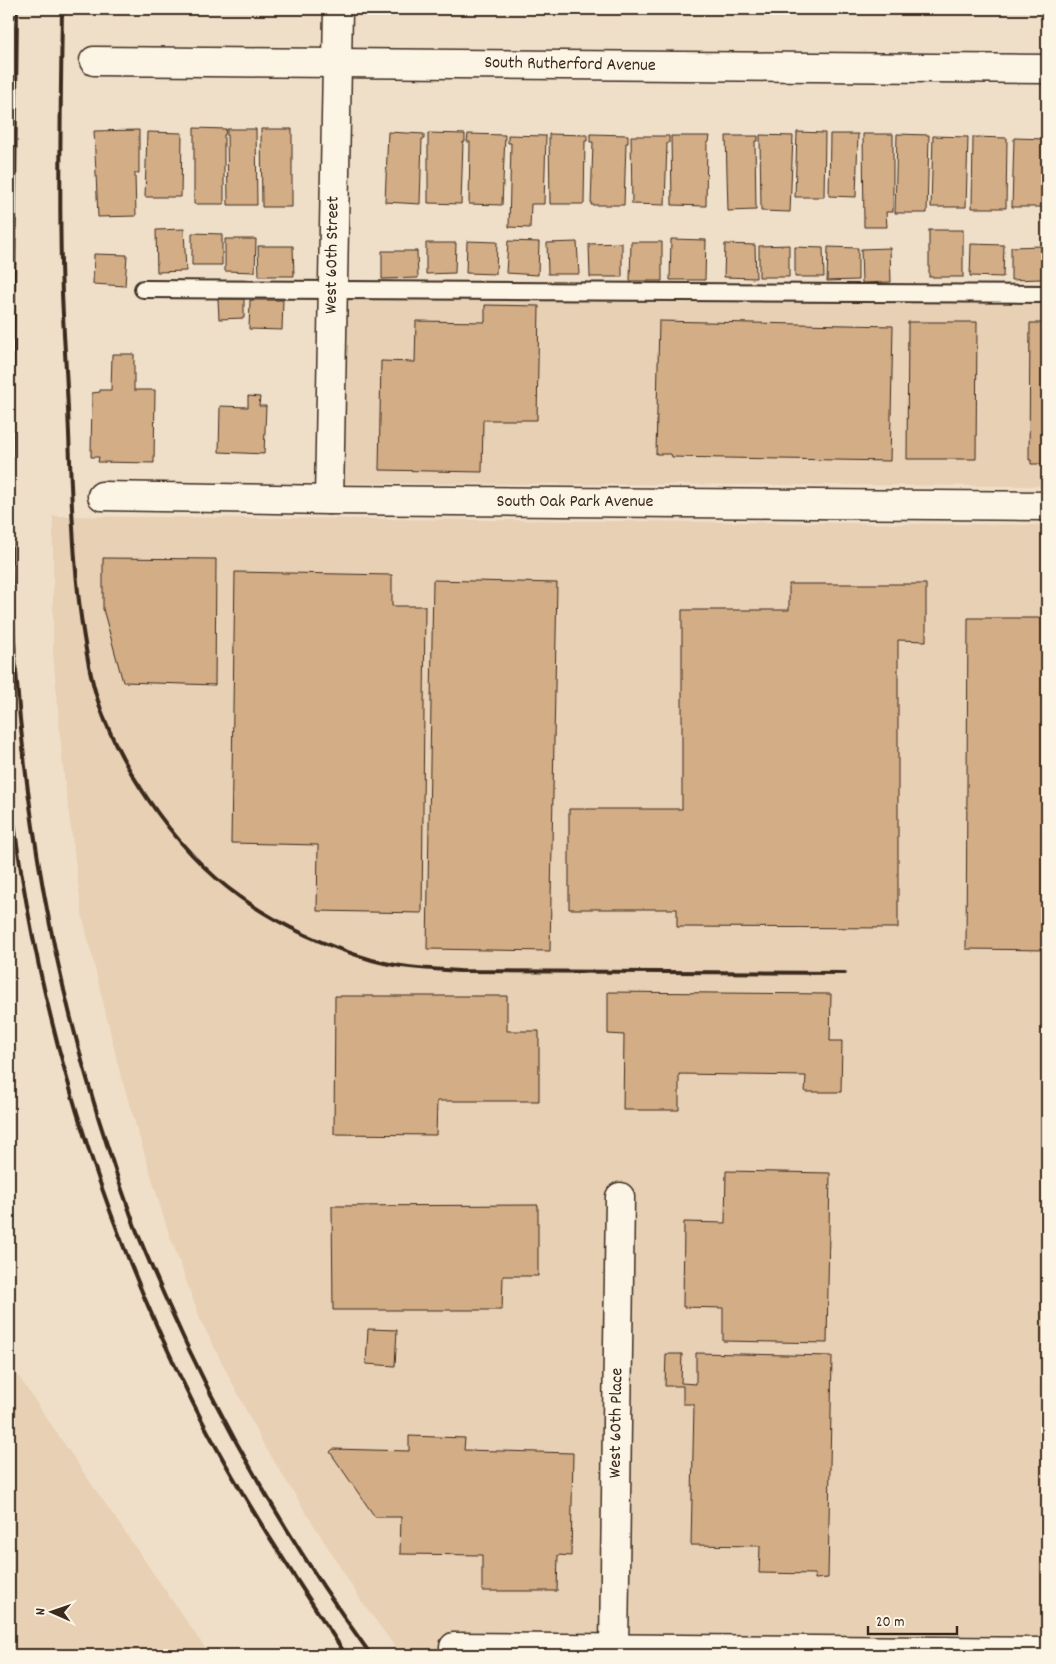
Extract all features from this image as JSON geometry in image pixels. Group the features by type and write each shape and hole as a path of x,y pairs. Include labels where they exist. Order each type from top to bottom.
{"street":[{"name":"West 60th Street","path":"329,500 338,9"},
{"name":"South Rutherford Avenue","path":"94,61 1047,69"},
{"name":"South Oak Park Avenue","path":"102,496 329,500 1047,506"},
{"name":"West 60th Place","path":"614,1648 620,1198"},
{"path":"454,1647 1047,1652"}],"lane":[{"path":"143,288 1047,294"}],"shaded area":[{"path":"336,296 1047,301 1047,486 334,483"},
{"path":"53,516 1047,525 1047,1655 401,1655 360,1599 262,1442 201,1321 166,1225 120,1073 82,914 63,767 53,653"},
{"path":"9,1362 84,1473 210,1655 9,1655"}],"building":[{"path":"194,128 226,129 224,135 224,204 194,204"},
{"path":"227,129 256,129 257,205 228,205"},
{"path":"261,129 292,129 292,207 262,207"},
{"path":"139,130 139,173 135,173 136,216 98,217 94,131"},
{"path":"147,132 182,133 181,197 145,197"},
{"path":"388,132 424,134 424,139 422,139 420,204 385,202"},
{"path":"797,132 825,133 824,197 795,197"},
{"path":"428,133 465,134 465,142 463,142 461,204 428,203"},
{"path":"468,134 505,135 502,205 469,204 470,142 467,142"},
{"path":"549,134 587,135 587,141 585,141 584,204 550,204"},
{"path":"590,134 628,135 628,143 626,143 624,205 591,205 593,142 590,142"},
{"path":"830,134 858,134 856,197 829,196"},
{"path":"863,134 893,134 893,212 886,212 887,227 864,227"},
{"path":"897,134 929,135 927,213 895,213"},
{"path":"508,135 546,136 544,204 531,204 530,228 509,227 511,143 508,143"},
{"path":"760,135 793,136 790,212 761,211"},
{"path":"631,136 669,136 669,143 667,143 665,205 632,204"},
{"path":"671,136 710,136 709,142 707,142 706,206 672,205"},
{"path":"726,136 758,136 758,141 755,141 756,210 728,211"},
{"path":"933,136 968,137 966,207 931,207"},
{"path":"973,137 1007,138 1006,208 972,208"},
{"path":"1014,138 1047,139 1047,207 1012,207"},
{"path":"184,229 186,271 157,272 156,230"},
{"path":"929,230 963,230 963,277 929,277"},
{"path":"192,233 222,234 222,265 192,265"},
{"path":"225,239 256,239 255,272 225,271"},
{"path":"671,239 706,240 705,280 670,280"},
{"path":"467,241 497,242 496,274 466,273"},
{"path":"508,241 539,242 538,275 506,273"},
{"path":"577,242 579,274 548,274 547,243"},
{"path":"631,242 662,242 662,281 630,281"},
{"path":"426,243 456,243 455,273 426,274"},
{"path":"622,243 622,277 590,277 589,244"},
{"path":"725,244 755,245 756,278 724,277"},
{"path":"971,244 1004,245 1003,277 970,276"},
{"path":"789,245 789,277 759,277 759,246"},
{"path":"258,246 293,246 294,276 259,276"},
{"path":"1042,246 1042,279 1011,280 1011,247"},
{"path":"795,247 823,248 824,277 795,277"},
{"path":"828,247 858,248 858,280 827,281"},
{"path":"890,248 891,282 862,283 861,249"},
{"path":"382,251 417,251 418,278 382,279"},
{"path":"94,254 127,255 125,286 93,284"},
{"path":"218,299 244,299 244,318 219,319"},
{"path":"250,300 283,300 282,330 249,329"},
{"path":"485,305 539,306 537,420 483,420 482,472 379,470 381,361 415,362 416,321 485,322"},
{"path":"659,321 893,326 890,461 672,457 671,454 656,454"},
{"path":"908,322 977,322 976,459 907,459"},
{"path":"1030,323 1047,323 1047,464 1031,464 1031,460 1029,460"},
{"path":"112,354 134,354 134,390 155,390 154,463 98,462 99,457 91,457 92,393 100,392 100,390 111,390"},
{"path":"248,396 260,397 259,406 266,406 264,454 219,452 220,406 248,407"},
{"path":"103,558 216,559 215,685 123,682 103,609"},
{"path":"235,572 392,575 392,606 425,606 422,913 317,911 318,845 231,843"},
{"path":"433,580 557,583 550,951 427,949"},
{"path":"789,584 926,584 926,641 898,640 898,928 677,927 677,909 569,909 569,809 682,809 682,610 789,610"},
{"path":"968,618 1047,618 1047,950 966,949"},
{"path":"608,992 831,994 830,1041 842,1041 841,1092 805,1092 806,1076 679,1074 679,1110 623,1110 624,1035 608,1034"},
{"path":"335,996 507,996 507,1031 539,1031 539,1101 437,1101 436,1135 334,1134"},
{"path":"726,1171 830,1173 827,1343 723,1341 723,1308 683,1307 684,1222 725,1223"},
{"path":"538,1205 538,1276 503,1276 502,1310 333,1310 332,1206"},
{"path":"368,1329 397,1330 395,1366 366,1364"},
{"path":"696,1353 832,1356 828,1578 815,1579 815,1574 759,1573 760,1546 691,1545 694,1404 683,1404 683,1386 665,1386 666,1354 682,1354 681,1383 696,1384"},
{"path":"409,1436 465,1438 464,1450 573,1453 571,1556 558,1555 557,1591 482,1591 482,1555 400,1554 401,1517 375,1517 330,1452 333,1449 409,1451"}],"railway":[{"path":"17,9 11,520 13,623 21,731 30,803 40,874 54,945 70,1015 110,1155 137,1233 164,1295 208,1389 258,1481 312,1569 371,1655"},
{"path":"62,9 60,231 74,543 80,609 91,675 112,736 128,768 168,827 191,854 215,877 255,907 287,926 320,941 383,963 416,968 460,971 845,973"},
{"path":"9,782 20,863 34,943 52,1022 98,1178 127,1254 158,1329 210,1436 266,1531 346,1655"}]}
